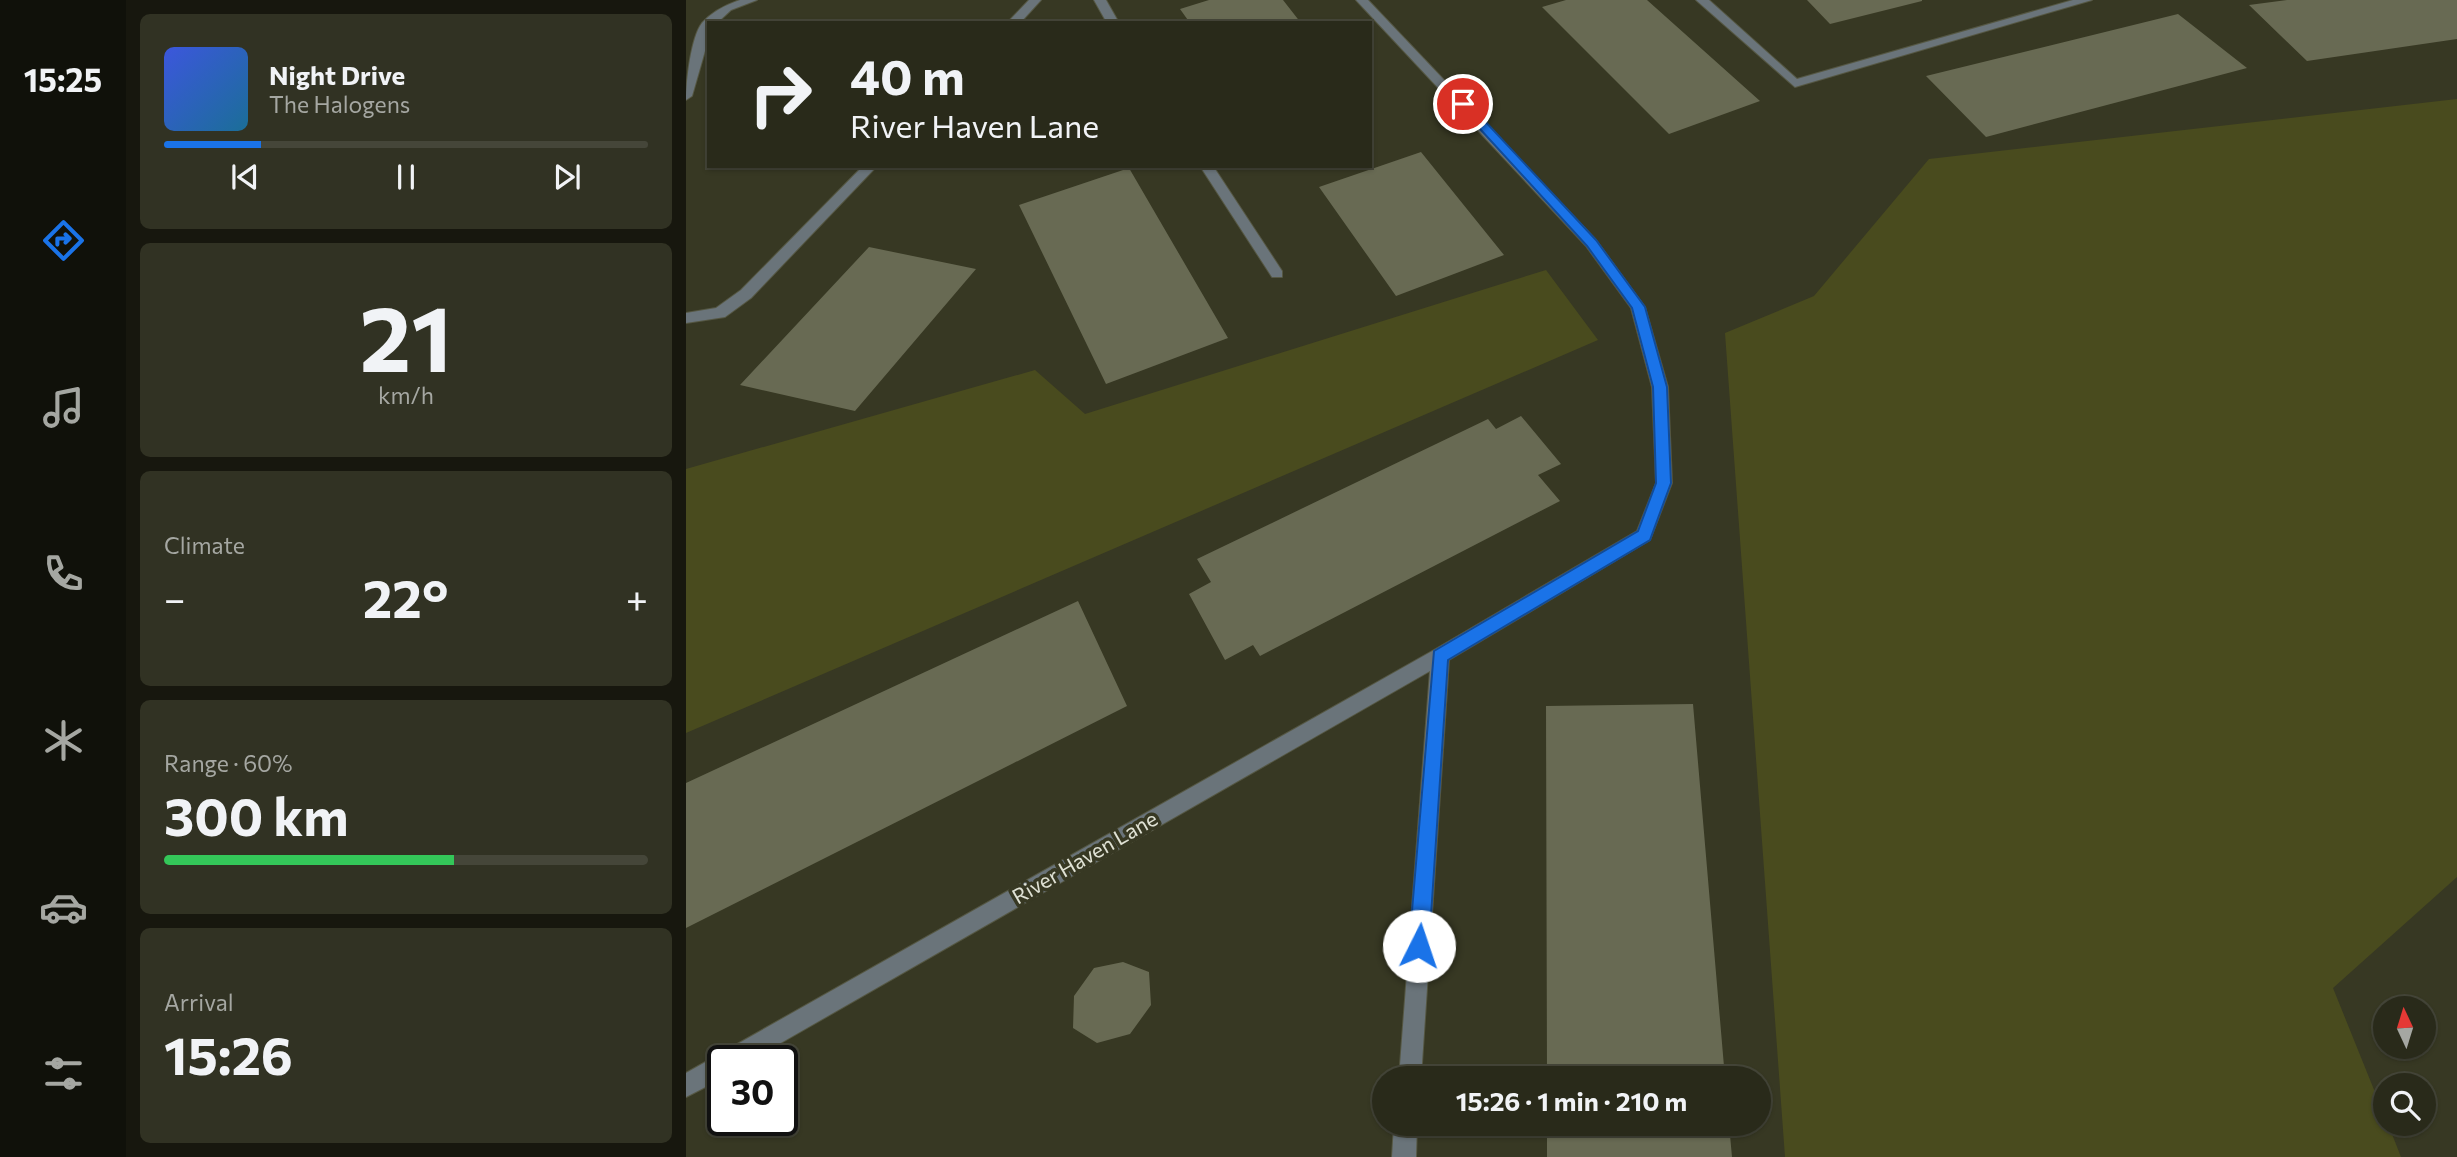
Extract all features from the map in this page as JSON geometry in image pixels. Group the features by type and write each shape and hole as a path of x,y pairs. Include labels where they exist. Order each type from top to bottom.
{"street":[{"path":"711,21 727,8 751,0"},
{"path":"1015,21 1035,0"},
{"path":"1100,0 1112,21"},
{"name":"River Haven Lane","path":"756,1045 1440,656 1644,535 1664,483 1660,387 1638,307 1591,243 1362,0"},
{"path":"1702,0 1796,83 2086,0"},
{"path":"686,96 707,25"},
{"path":"686,318 720,313 746,294 869,168"},
{"path":"1207,168 1276,274"},
{"path":"1411,1066 1440,656"},
{"path":"686,1086 707,1074"},
{"path":"1404,1157 1405,1136"}],"green space":[{"path":"2457,99 2457,877 2333,988 2373,1087 2373,1136 2393,1136 2401,1157 1785,1157 1725,333 1814,296 1929,159"},
{"path":"1546,270 1598,340 686,733 686,469 1035,370 1085,414"}],"building":[{"path":"1209,0 1283,0 1299,21 1189,21 1180,9"},
{"path":"1566,0 1647,0 1760,101 1669,134 1542,7"},
{"path":"1807,0 1922,0 1922,1 1830,24"},
{"path":"2287,0 2457,0 2457,39 2307,61 2249,5"},
{"path":"2178,14 2247,68 1986,137 1926,76"},
{"path":"1421,152 1504,255 1396,296 1319,187"},
{"path":"1129,168 1228,338 1106,384 1019,205"},
{"path":"869,247 976,269 855,411 740,385"},
{"path":"1521,416 1561,464 1538,475 1560,501 1260,656 1253,645 1225,660 1189,594 1211,582 1197,559 1488,419 1496,429"},
{"path":"1078,601 1127,706 686,928 686,783"},
{"path":"1693,704 1724,1066 1547,1066 1546,706"},
{"path":"1123,962 1149,972 1151,1005 1130,1034 1097,1043 1073,1028 1074,996 1094,968"},
{"path":"1547,1136 1730,1136 1732,1157 1547,1157"}],"route":[{"path":"1419,946 1440,656 1644,535 1664,483 1660,387 1638,307 1591,243 1463,104"}]}
